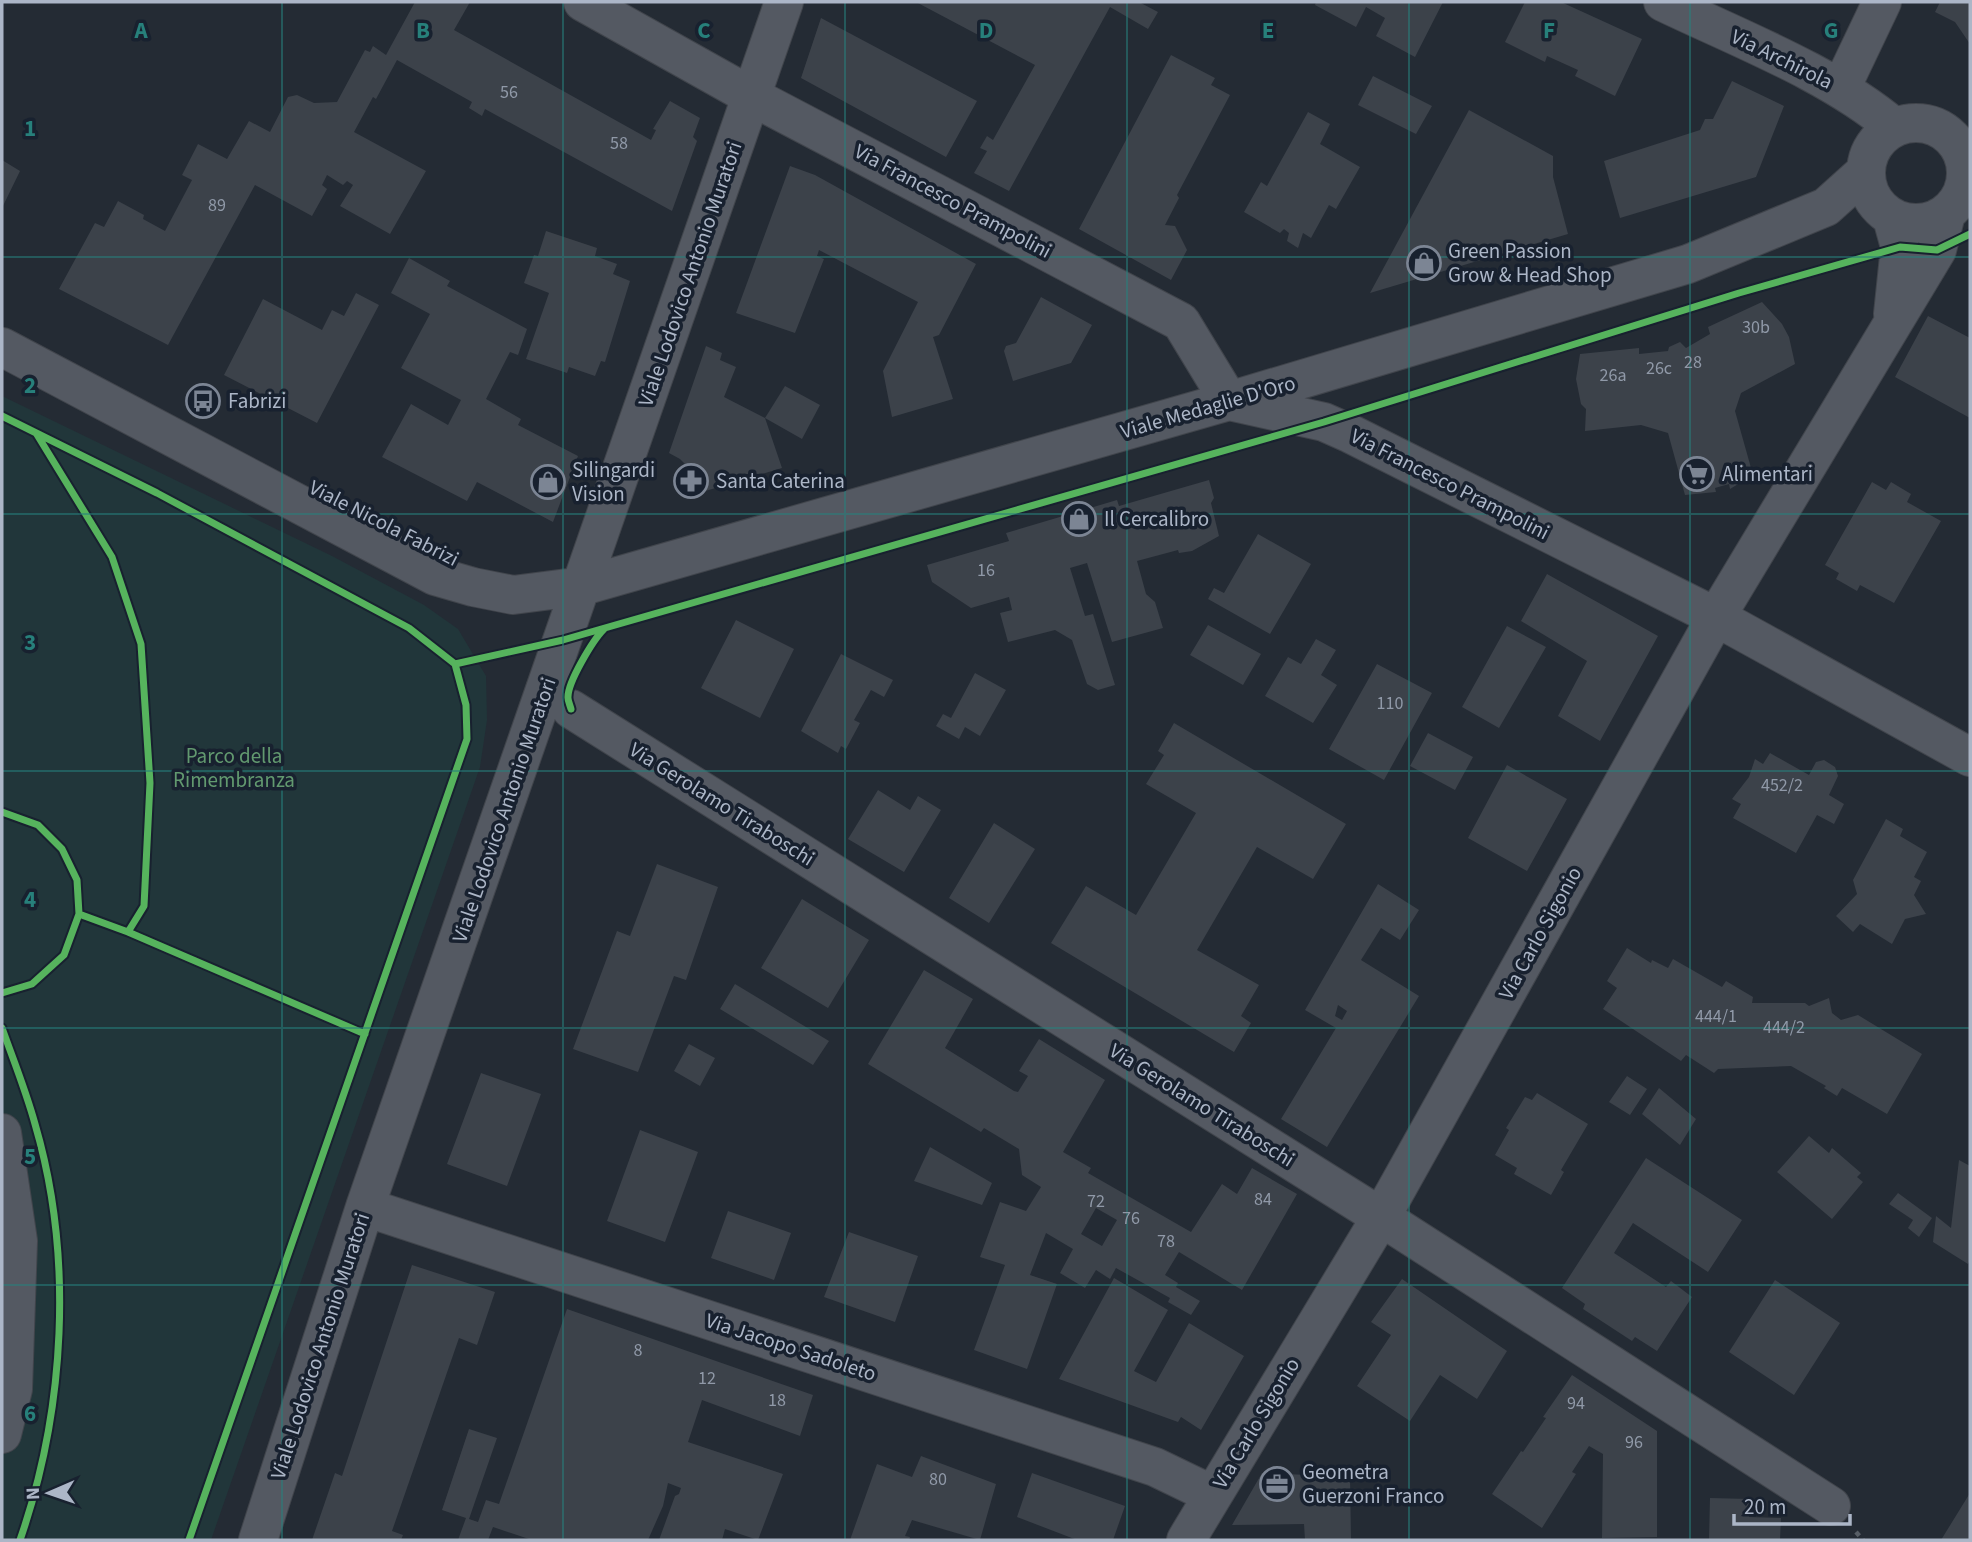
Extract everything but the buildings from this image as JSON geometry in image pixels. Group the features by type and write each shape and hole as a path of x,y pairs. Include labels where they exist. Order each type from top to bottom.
{"street":[{"name":"Via Francesco Prampolini","path":"583,2 751,96 1181,322 1229,401 1324,422 1351,433 1716,618 1970,758"},
{"name":"Viale Lodovico Antonio Muratori","path":"258,1540 365,1207 784,2"},
{"name":"Via Archirola","path":"1664,2 1840,88 1872,108 1894,127"},
{"path":"1840,88 1882,2"},
{"path":"1920,122 1962,140 1966,163 1960,196 1925,223 1914,224 1878,198 1870,153 1879,138 1894,127 1920,122"},
{"name":"Via Carlo Sigonio","path":"1186,1540 1381,1217 1716,618 1937,250 1960,196"},
{"name":"Viale Medaglie D'Oro","path":"583,586 1229,401 1688,264 1826,207 1878,198"},
{"name":"Via Carlo Sigonio","path":"1878,198 1900,247 1892,323"},
{"name":"Viale Nicola Fabrizi","path":"2,324 198,421 443,558 512,578 583,586"},
{"name":"Viale Nicola Fabrizi","path":"2,347 435,576 513,595 583,586"},
{"name":"Via Gerolamo Tiraboschi","path":"571,709 1381,1217 1831,1506"},
{"path":"2,1133 19,1241 13,1389 2,1434"},
{"name":"Via Jacopo Sadoleto","path":"365,1207 1155,1467 1213,1494"}],"green space":[{"name":"Parco della Rimembranza","path":"2,396 332,556 424,605 458,629 486,676 487,720 480,767 211,1540 2,1540"}],"cycle path":[{"path":"455,664 563,640 1324,422 1739,293 1900,247 1937,250 1970,234"},
{"path":"2,416 157,493 409,628 455,664 466,705 467,739 189,1540"},
{"path":"36,433 112,557 141,644 150,783 144,906 128,932"},
{"path":"571,709 568,698 576,672 604,629"},
{"path":"2,812 38,825 62,849 77,880 79,914 64,955 32,984 2,993"},
{"path":"79,914 128,932 365,1034"},
{"path":"2,1028 24,1087 47,1175 59,1280 55,1386 47,1439 20,1540"}],"place":[{"name":"Green Passion Grow & Head Shop","path":"1424,263"},
{"name":"Fabrizi","path":"203,401"},
{"name":"Alimentari","path":"1697,474"},
{"name":"Santa Caterina","path":"691,481"},
{"name":"Silingardi Vision","path":"548,482"},
{"name":"Il Cercalibro","path":"1079,519"},
{"name":"Geometra Guerzoni Franco","path":"1277,1484"}]}
